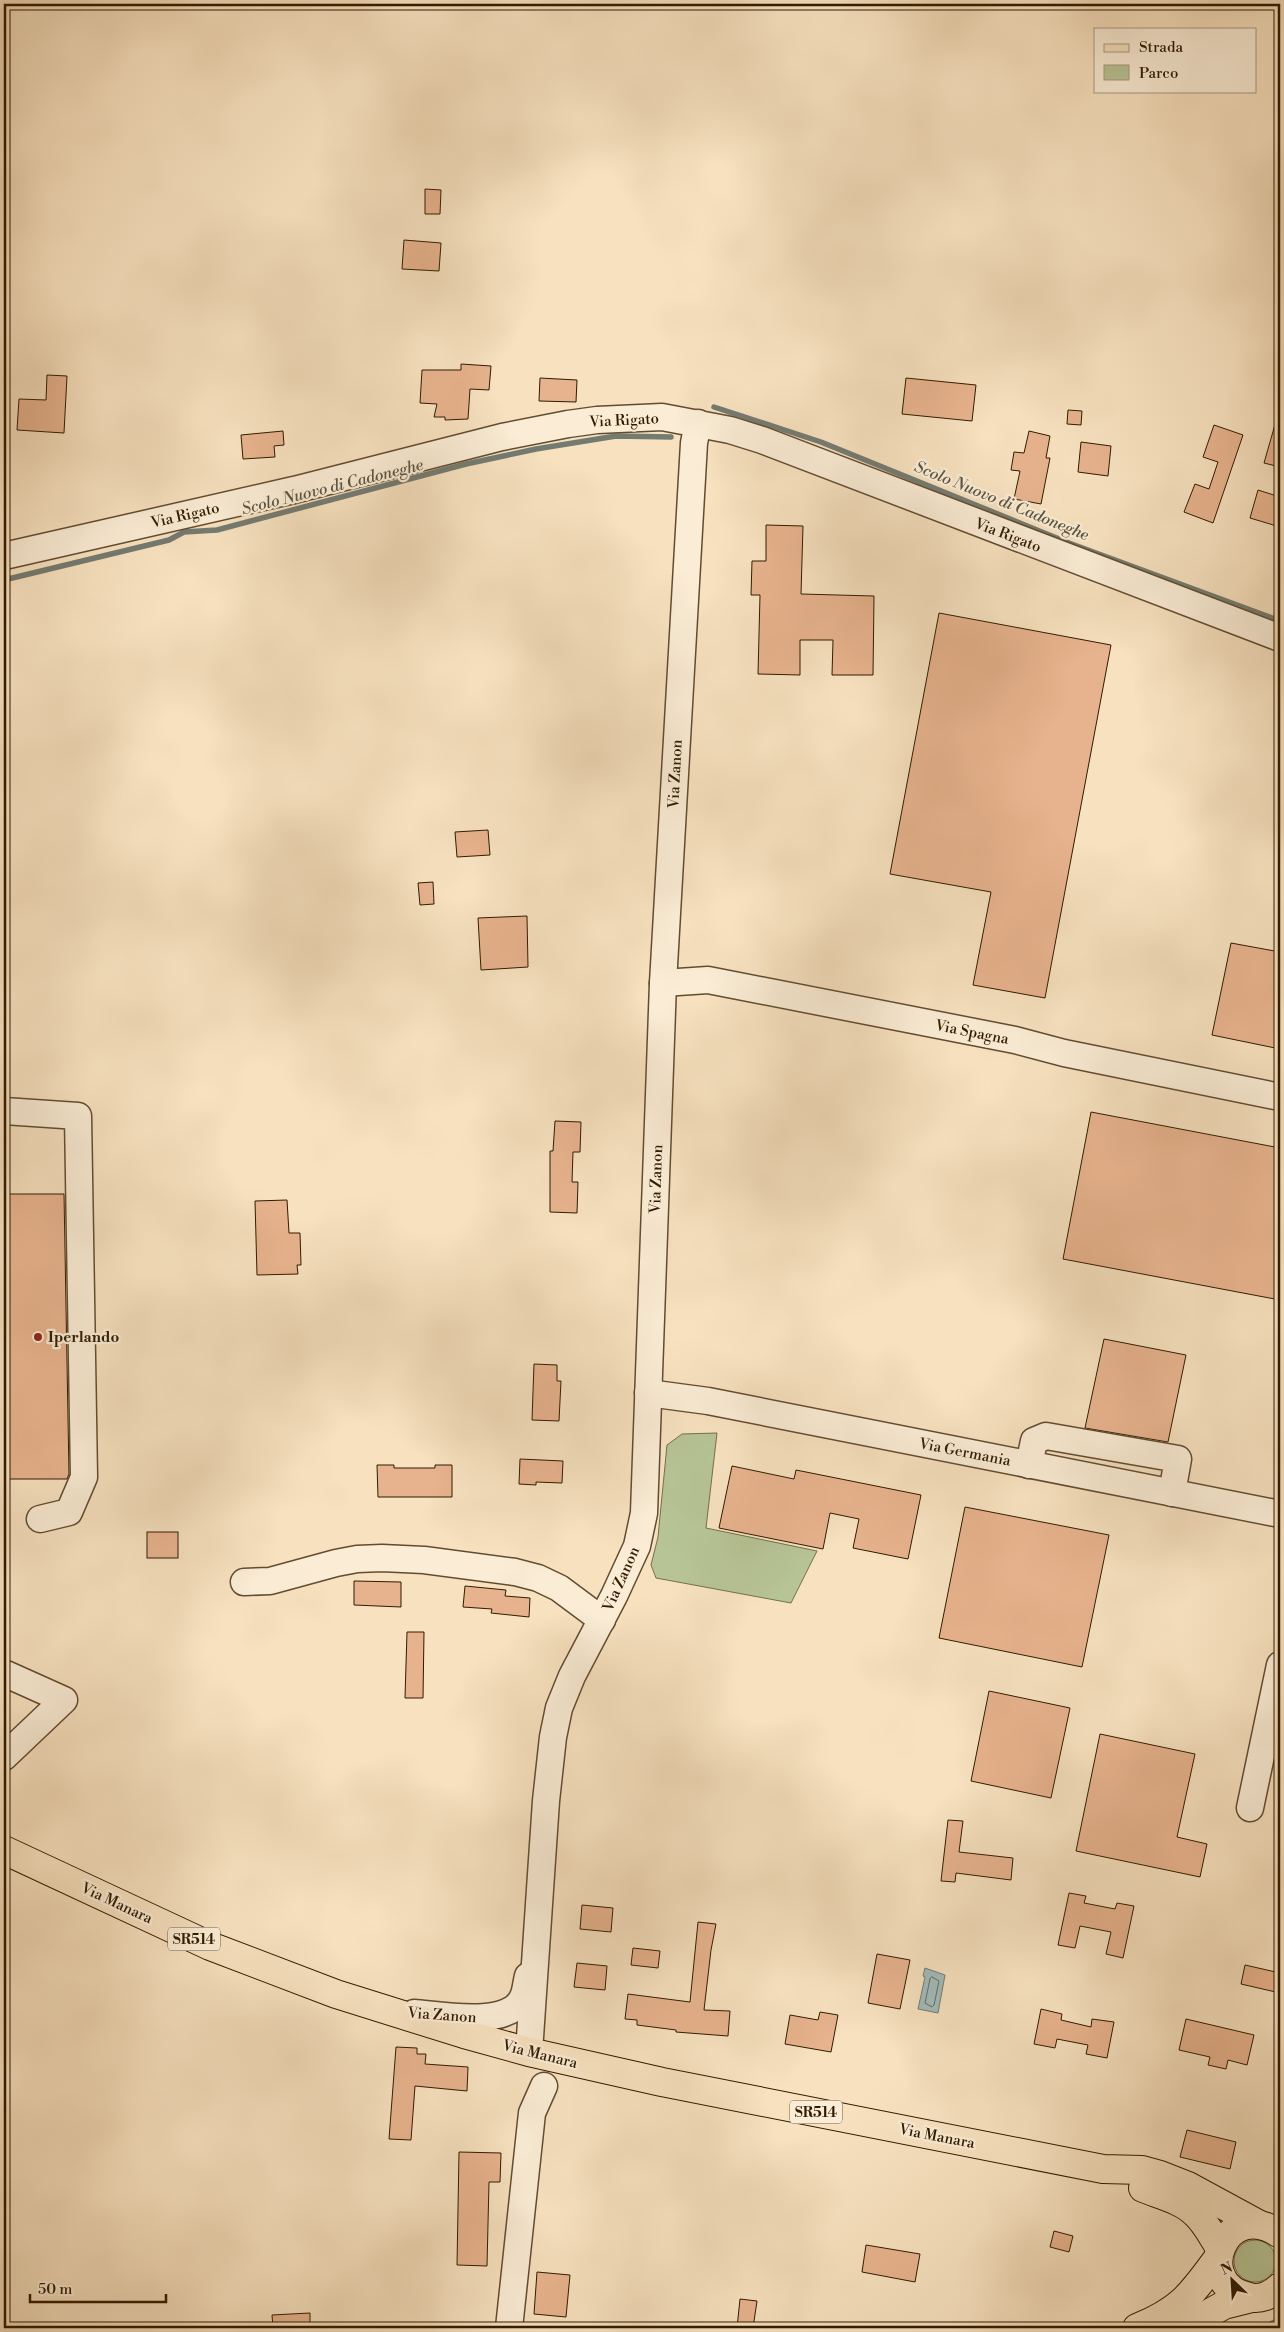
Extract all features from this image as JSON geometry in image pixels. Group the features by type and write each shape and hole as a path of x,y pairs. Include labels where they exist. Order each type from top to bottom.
{"main road":[{"name":"Via Manara","path":"4,1850 210,1946 281,1974 392,2012 529,2052 662,2082 1103,2169 1142,2170 1188,2186 1269,2229"},
{"name":"Via Manara","path":"1103,2169 1194,2211 1203,2221 1219,2253"},
{"name":"SR514","path":"1269,2229 1245,2225 1233,2231 1219,2253 1220,2274 1229,2288 1240,2295 1272,2292"},
{"path":"1138,2328 1174,2310 1190,2297 1219,2253"},
{"path":"1183,2328 1224,2305 1272,2292"}],"street":[{"name":"Via Rigato","path":"4,556 294,490 502,437 597,420 662,416 730,430 762,440 1280,638"},
{"name":"Via Zanon","path":"529,2052 546,1801 553,1737 559,1708 569,1684 638,1546 644,1513 663,983 694,443 698,423"},
{"name":"Via Spagna","path":"663,983 708,980 1015,1040 1064,1053 1280,1097"},
{"path":"4,1111 78,1116 84,1477 69,1512 40,1519"},
{"name":"Via Germania","path":"648,1393 708,1401 1280,1514"},
{"path":"244,1582 270,1581 336,1563 357,1560 382,1558 424,1560 515,1572 538,1578 559,1588 602,1620"},
{"path":"1250,1808 1280,1665"},
{"path":"4,1757 64,1700 5,1670"},
{"name":"Via Zanon","path":"392,2012 486,2018 502,2014 512,2008 522,2000 532,1960 539,1916"},
{"name":"Via Manara","path":"509,2328 532,2112 544,2086"}],"green space":[{"path":"717,1433 706,1528 817,1551 791,1603 656,1578 651,1565 658,1537 667,1445 682,1434"},
{"path":"1255,2240 1270,2246 1276,2261 1270,2276 1255,2282 1240,2276 1234,2261 1240,2246"},
{"path":"1280,2317 1280,2328 1257,2328"}],"water":[{"path":"925,1968 945,1975 938,2013 918,2009 925,1977 923,1976"}],"building":[{"path":"425,189 441,190 440,214 425,214"},
{"path":"404,240 441,243 439,271 402,269"},
{"path":"461,364 491,366 489,390 470,389 468,419 445,420 445,417 434,417 437,404 420,403 422,370 461,370"},
{"path":"47,375 67,376 64,433 17,430 19,399 46,400"},
{"path":"540,378 577,380 576,402 539,401"},
{"path":"906,378 976,385 972,421 902,414"},
{"path":"1068,410 1082,411 1081,425 1067,424"},
{"path":"1276,421 1280,422 1280,467 1264,463"},
{"path":"1214,425 1243,435 1213,523 1184,512 1195,484 1209,489 1218,462 1203,457"},
{"path":"283,431 284,445 274,446 275,457 243,459 241,435"},
{"path":"1029,431 1050,436 1046,458 1050,458 1041,504 1014,499 1020,471 1011,470 1014,452 1024,453"},
{"path":"1081,442 1111,446 1108,476 1078,472"},
{"path":"1258,490 1280,497 1280,527 1250,518"},
{"path":"766,525 803,526 801,594 874,596 873,675 832,675 833,640 800,640 800,675 758,674 760,595 751,595 752,561 766,561"},
{"path":"939,613 1111,645 1045,998 973,985 991,892 890,874"},
{"path":"488,830 490,855 457,857 455,832"},
{"path":"433,882 434,904 420,905 418,883"},
{"path":"527,916 528,967 481,970 478,918"},
{"path":"1231,943 1280,952 1280,1049 1212,1035"},
{"path":"1091,1112 1280,1148 1280,1300 1063,1259"},
{"path":"555,1121 581,1122 580,1152 573,1152 572,1182 578,1182 577,1213 550,1212 550,1151 553,1151"},
{"name":"Iperlando","path":"4,1194 64,1194 69,1474 67,1479 4,1479"},
{"path":"287,1200 289,1233 300,1233 301,1265 297,1265 298,1274 257,1275 255,1201"},
{"path":"1104,1339 1186,1355 1168,1442 1085,1428"},
{"path":"534,1364 557,1365 557,1381 561,1381 559,1421 532,1420"},
{"path":"520,1459 563,1461 562,1483 536,1482 536,1485 519,1484"},
{"path":"377,1465 394,1465 394,1468 435,1468 435,1465 452,1465 452,1497 378,1497"},
{"path":"732,1466 794,1479 796,1470 921,1495 908,1559 853,1548 859,1519 830,1513 823,1549 719,1528"},
{"path":"965,1507 1109,1535 1082,1667 939,1638"},
{"path":"147,1532 178,1532 178,1558 147,1558"},
{"path":"354,1581 401,1582 401,1607 354,1605"},
{"path":"465,1586 506,1590 505,1596 530,1598 529,1617 491,1613 492,1609 463,1607"},
{"path":"407,1632 424,1632 423,1698 405,1698"},
{"path":"989,1691 1070,1708 1051,1798 971,1781"},
{"path":"1100,1734 1195,1754 1177,1837 1207,1844 1200,1877 1076,1851"},
{"path":"948,1820 963,1821 959,1852 1013,1858 1011,1880 956,1873 955,1882 941,1881"},
{"path":"1069,1893 1086,1896 1084,1903 1115,1909 1117,1903 1134,1906 1123,1958 1106,1954 1111,1932 1080,1926 1075,1948 1058,1945"},
{"path":"582,1905 613,1908 611,1932 580,1929"},
{"path":"698,1922 716,1924 704,2010 730,2011 728,2036 676,2032 676,2030 637,2025 637,2020 625,2019 628,1994 690,2002"},
{"path":"633,1948 660,1951 658,1968 631,1965"},
{"path":"877,1954 910,1960 900,2009 868,2003"},
{"path":"577,1963 607,1966 605,1990 574,1987"},
{"path":"1245,1965 1280,1973 1280,1993 1241,1984"},
{"path":"1041,2009 1062,2014 1061,2020 1091,2027 1092,2019 1114,2022 1107,2058 1086,2054 1088,2045 1057,2039 1055,2048 1034,2044"},
{"path":"820,2012 838,2015 831,2052 785,2044 790,2015 818,2020"},
{"path":"1186,2019 1254,2035 1247,2065 1228,2060 1226,2069 1208,2065 1210,2057 1179,2050"},
{"path":"396,2047 417,2048 417,2054 426,2054 425,2064 468,2067 467,2091 415,2086 411,2140 389,2139"},
{"path":"1187,2130 1236,2142 1230,2169 1180,2157"},
{"path":"459,2152 501,2153 500,2182 489,2182 487,2266 457,2265"},
{"path":"1054,2231 1073,2236 1069,2252 1050,2247"},
{"path":"866,2245 920,2254 915,2282 862,2272"},
{"path":"537,2272 570,2275 566,2317 534,2314"},
{"path":"740,2299 757,2301 753,2328 737,2328"},
{"path":"310,2313 310,2328 273,2328 272,2315"}],"waterway":[{"name":"Scolo Nuovo di Cadoneghe","path":"714,407 821,442 1069,543 1280,621"},
{"name":"Scolo Nuovo di Cadoneghe","path":"4,580 169,540 184,532 217,530 466,464 536,449 616,436 671,437"}],"place":[{"name":"Iperlando","path":"38,1337"}]}
